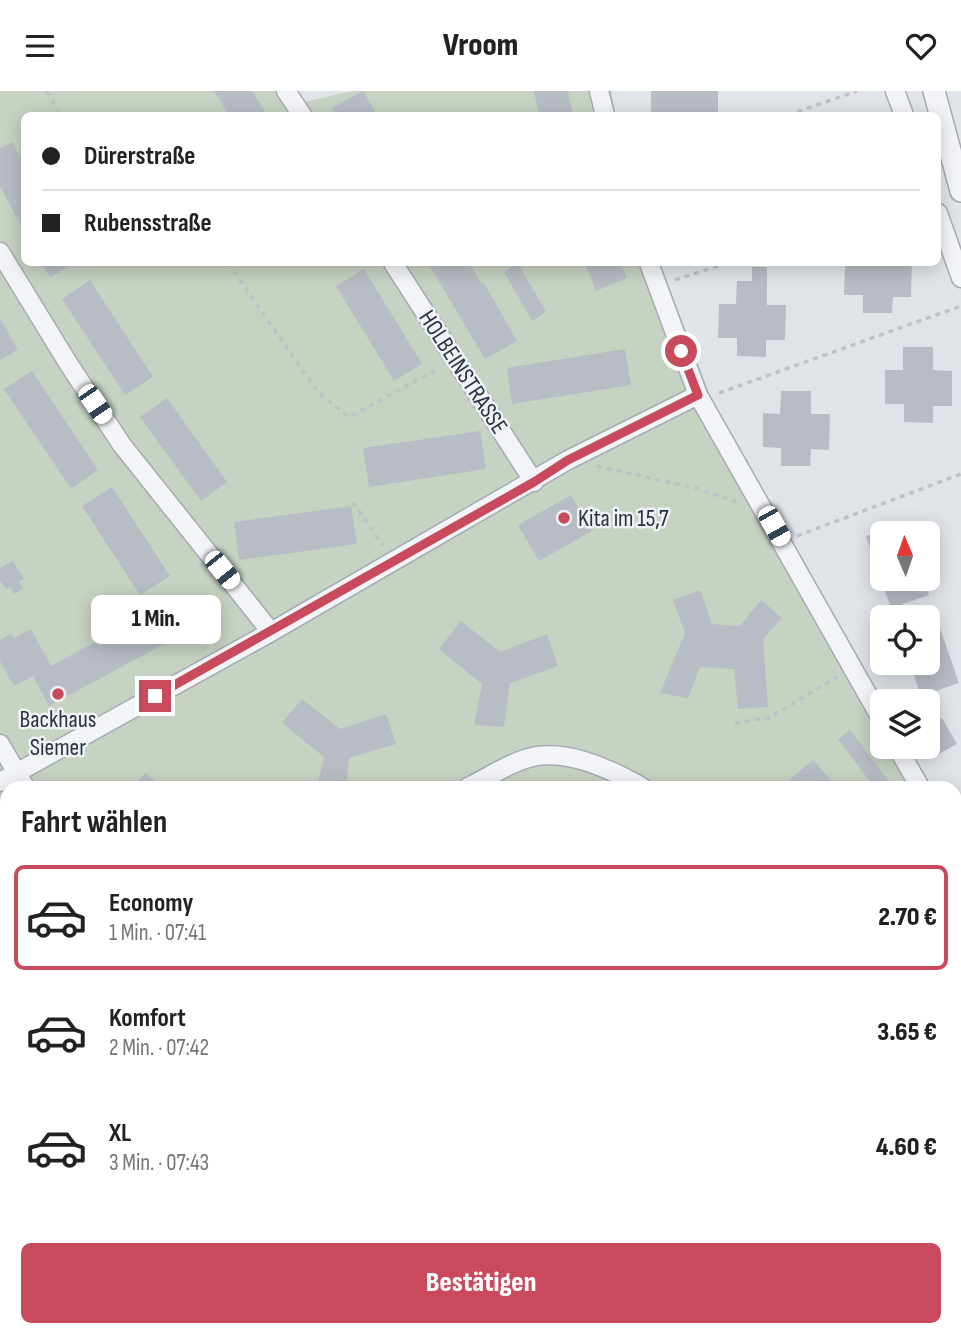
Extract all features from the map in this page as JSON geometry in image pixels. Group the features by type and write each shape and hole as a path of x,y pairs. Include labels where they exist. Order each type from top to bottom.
{"street":[{"path":"286,91 300,112"},
{"path":"599,91 604,112"},
{"path":"895,91 903,112"},
{"path":"934,91 940,112"},
{"path":"941,117 961,191"},
{"path":"941,221 961,278"},
{"path":"0,252 122,445 271,632"},
{"name":"HOLBEINSTRASSE","path":"395,266 534,482"},
{"path":"650,266 699,397 870,698"},
{"path":"0,744 20,781 568,460 699,397"},
{"path":"480,781 522,760 540,756 579,760 631,781"},
{"path":"904,759 917,781"}],"path":[{"path":"47,91 58,112"},
{"path":"797,112 857,91"},
{"path":"230,266 318,392 349,417 454,360"},
{"path":"657,287 718,266"},
{"path":"699,397 961,306"},
{"path":"568,460 699,489 766,512"},
{"path":"782,540 961,474"},
{"path":"353,502 394,562"},
{"path":"735,723 769,717 853,668"}],"green space":[{"path":"0,91 286,91 295,104 353,91 611,91 615,112 21,112 21,266 661,266 712,401 875,689 870,689 870,759 915,759 928,781 0,781"}],"building":[{"path":"214,91 252,91 265,112 227,112"},
{"path":"363,91 375,112 334,112 332,108"},
{"path":"534,91 568,91 572,112 538,112"},
{"path":"651,91 718,91 718,112 651,112"},
{"path":"12,142 21,158 21,225 0,186 0,148"},
{"path":"44,266 70,266 50,277"},
{"path":"430,266 471,266 482,284 484,283 517,341 485,359"},
{"path":"513,266 520,266 546,312 532,321 504,272"},
{"path":"586,266 622,266 627,278 596,291"},
{"path":"845,266 912,266 911,297 893,297 892,313 863,313 863,295 844,295"},
{"path":"752,267 767,267 767,305 786,305 785,340 766,340 766,357 737,356 737,338 718,338 719,304 736,304 737,281 752,281"},
{"path":"364,269 422,364 394,381 336,286"},
{"path":"90,280 153,377 125,395 62,299"},
{"path":"0,318 18,350 0,360"},
{"path":"903,347 933,347 933,370 952,371 952,406 933,406 933,423 904,422 904,404 885,404 885,370 903,370"},
{"path":"625,349 631,385 512,404 507,368"},
{"path":"32,371 98,470 71,489 4,389"},
{"path":"781,391 811,391 811,414 830,414 829,450 811,449 810,466 781,466 781,448 763,447 763,413 780,414"},
{"path":"167,398 227,482 201,501 140,417"},
{"path":"480,431 486,469 369,487 363,448"},
{"path":"112,487 170,576 140,595 82,506"},
{"path":"571,495 592,531 539,561 518,525"},
{"path":"351,506 357,544 239,560 234,522"},
{"path":"13,561 24,579 19,582 23,589 14,594 10,587 6,589 0,580 0,568"},
{"path":"700,590 712,624 740,626 761,600 782,618 763,639 768,707 738,709 734,669 700,667 688,698 660,693 685,633 673,600"},
{"path":"885,591 928,591 929,595 900,605 890,605"},
{"path":"176,598 192,629 49,706 33,676 14,686 0,661 0,640 11,634 14,638 31,629 51,666"},
{"path":"461,621 500,652 547,634 558,666 510,683 504,727 474,725 482,684 439,649"},
{"path":"940,628 959,683 940,690 919,689 914,675 940,675"},
{"path":"302,699 340,729 386,714 396,744 349,758 347,781 318,781 324,757 282,723"},
{"path":"942,718 957,744 940,753"},
{"path":"850,730 888,781 870,781 838,739"},
{"path":"813,760 832,781 788,781"},
{"path":"145,773 155,781 138,781"}],"place":[{"name":"Kita im 15,7","path":"564,518"},
{"name":"Backhaus Siemer","path":"58,694"}],"route":[{"path":"155,696 534,482 568,460 698,395 681,351"}]}
